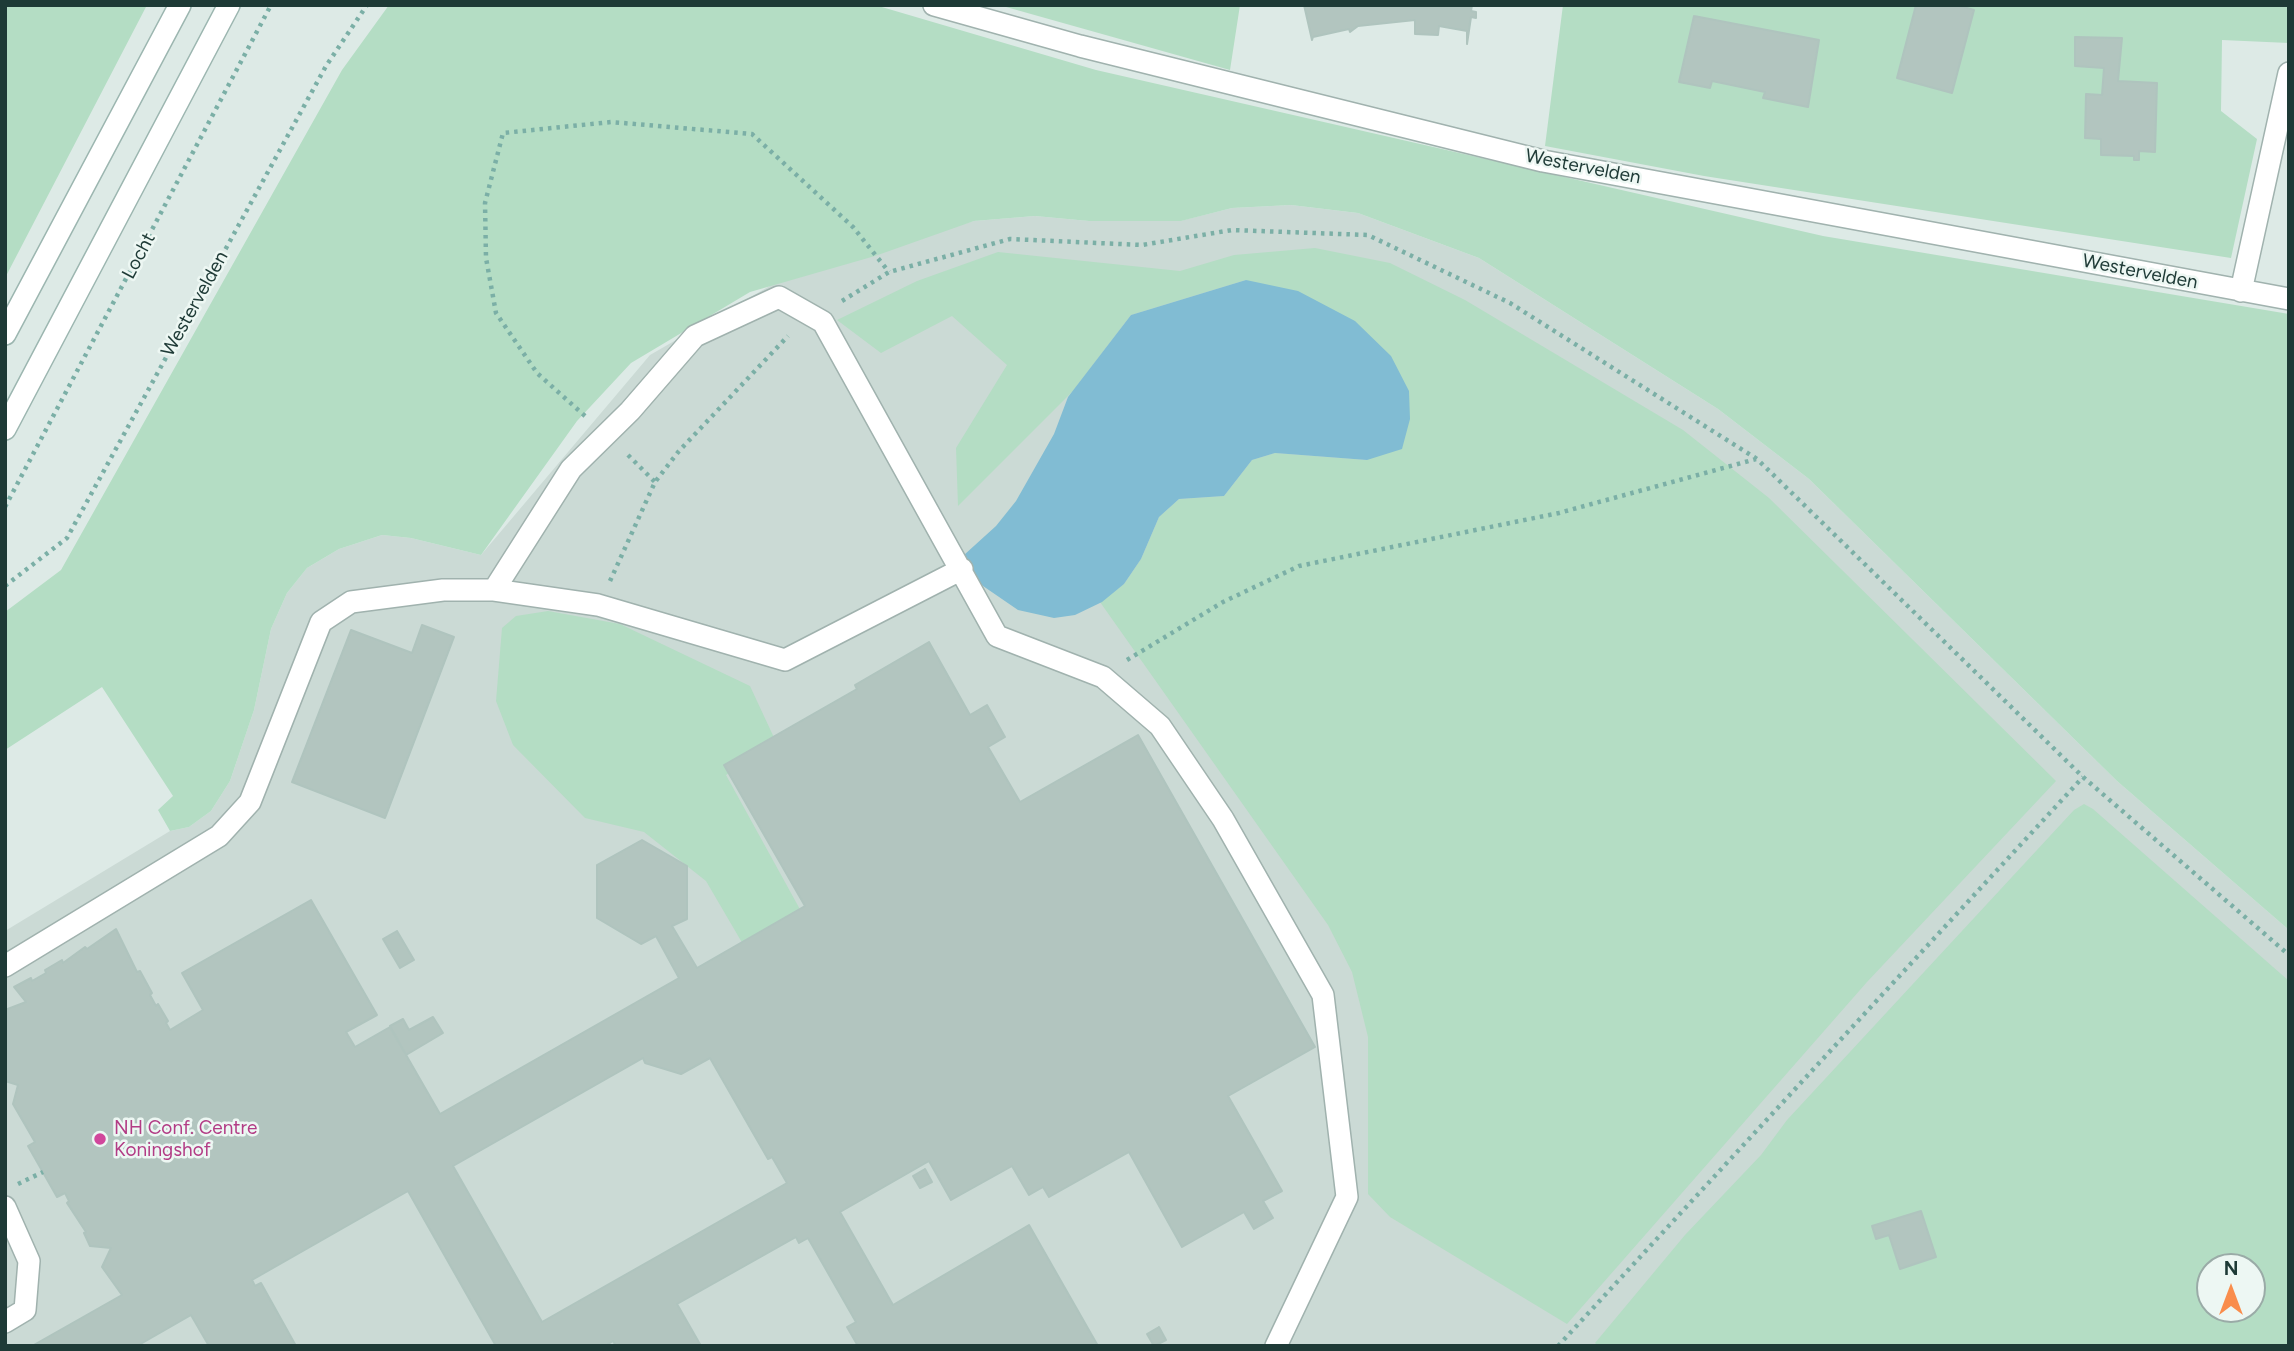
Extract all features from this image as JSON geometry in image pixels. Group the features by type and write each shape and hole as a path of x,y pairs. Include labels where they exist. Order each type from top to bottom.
{"street":[{"path":"5,334 180,5"},
{"name":"Locht","path":"5,429 229,5"},
{"name":"Westervelden","path":"934,5 1080,46 1543,160 2289,299"},
{"path":"2241,290 2289,73"},
{"path":"494,590 571,469 695,337 779,297 818,317 962,569 997,636 1103,677 1160,726 1223,819 1323,995 1347,1197 1276,1346"},
{"path":"5,966 219,836 250,803 321,622 351,602 443,590 494,590 598,606 785,660 962,569"},
{"path":"5,1207 29,1261 25,1310 5,1322"}],"path":[{"name":"Locht","path":"5,507 271,5"},
{"name":"Westervelden","path":"5,586 67,538 326,66 367,5"},
{"path":"655,482 537,373 496,313 486,258 485,203 503,133 611,122 752,134 853,227 889,272"},
{"path":"598,606 655,482 782,340 889,272 1010,239 1142,245 1232,230 1368,235 1510,303 1757,459 2083,776 2289,955"},
{"path":"1103,677 1223,602 1298,566 1559,513 1757,459"},
{"path":"1558,1346 2083,776"}],"shaded area":[{"path":"1291,205 1358,213 1479,258 1718,409 1809,479 2117,781 2289,930 2289,1346 5,1346 5,931 170,831 189,827 211,811 230,781 254,710 271,629 287,593 307,568 339,549 382,535 411,538 481,555 650,355 801,268 974,221 1035,216 1089,221 1180,221 1232,208"}],"green space":[{"path":"5,5 147,5 5,278"},
{"path":"389,5 875,5 1096,70 1823,236 2289,314 2289,930 2117,781 1809,479 1718,409 1479,258 1358,213 1291,205 1232,208 1181,221 1089,221 1035,216 974,221 875,256 750,292 631,363 577,421 481,555 411,538 382,535 339,549 307,568 287,593 271,629 254,710 230,781 211,811 189,827 170,831 158,810 173,796 102,687 5,750 5,612 61,570 342,70"},
{"path":"999,5 1240,5 1230,70"},
{"path":"1563,5 2289,5 2289,43 2222,40 2221,111 2257,139 2231,258 1704,176 1545,146"},
{"path":"1315,248 1390,263 1465,300 1683,430 1769,498 2056,781 1867,982 1567,1324 1390,1217 1368,1194 1368,1037 1352,972 1328,925 1100,602 1124,584 1141,559 1159,517 1179,499 1224,496 1252,460 1275,453 1367,460 1246,280 1131,315 1073,391 958,506 956,448 1007,365 952,316 881,353 837,320 917,281 998,252 1180,271 1234,255"},
{"path":"548,611 620,624 750,686 777,744 726,775 802,913 744,946 706,881 644,832 585,818 513,745 496,701 502,628 516,616"},
{"path":"2084,804 2289,981 2289,1346 1598,1346 1595,1343 1685,1235 1761,1155 1787,1120 2074,810"}],"water":[{"path":"1246,280 1298,291 1355,321 1391,356 1409,391 1410,419 1402,449 1367,460 1275,453 1252,460 1224,496 1179,499 1159,517 1141,559 1124,584 1102,602 1075,615 1054,618 1018,610 983,586 964,567 964,555 996,526 1016,501 1054,434 1068,397 1131,315"}],"building":[{"path":"1304,5 1472,5 1471,11 1476,12 1476,18 1471,17 1467,44 1467,31 1439,26 1438,35 1415,34 1415,20 1358,26 1350,32 1349,29 1313,37 1312,40"},
{"path":"1916,5 1956,5 1974,10 1952,93 1897,78"},
{"path":"1694,16 1819,40 1808,107 1763,98 1765,92 1712,81 1710,88 1679,82"},
{"path":"2075,37 2122,38 2118,81 2157,83 2155,152 2139,151 2139,160 2134,160 2134,156 2101,155 2101,139 2085,138 2086,94 2102,95 2104,68 2075,66"},
{"path":"422,625 454,637 385,818 292,782 351,630 412,653"},
{"path":"929,642 970,715 987,705 1005,737 988,747 1020,802 1138,735 1315,1047 1228,1096 1282,1191 1263,1201 1273,1218 1254,1229 1244,1212 1182,1247 1129,1152 1049,1197 1043,1187 1029,1195 1012,1166 951,1200 929,1161 840,1212 893,1305 1029,1225 1098,1346 858,1346 847,1327 856,1322 808,1238 799,1243 796,1237 677,1304 701,1346 616,1346 613,1341 605,1346 496,1346 408,1191 252,1280 255,1286 261,1283 296,1346 209,1346 191,1315 137,1346 32,1346 122,1295 102,1267 111,1248 90,1246 84,1233 86,1232 67,1203 69,1201 65,1193 57,1197 28,1146 35,1142 13,1104 18,1085 5,1081 5,1010 26,1002 14,987 31,978 32,981 46,973 45,970 62,960 63,963 116,929 137,972 140,971 152,993 150,995 156,1006 158,1004 168,1021 166,1023 170,1030 203,1010 182,973 311,900 377,1015 346,1032 355,1047 390,1027 440,1114 679,978 656,936 641,944 597,918 597,865 642,840 687,866 687,919 672,926 697,968 805,906 724,765 857,689 855,685","holes":["643,1058 645,1063 681,1074 710,1058 768,1159 772,1157 787,1183 542,1322 453,1166"]},
{"path":"397,931 414,960 400,968 383,939"},
{"path":"433,1017 443,1033 406,1055 390,1026 403,1019 409,1030"},
{"path":"925,1169 932,1182 920,1188 913,1176"},
{"path":"1921,1211 1936,1257 1900,1269 1889,1235 1876,1239 1872,1226"},
{"path":"1159,1327 1166,1340 1154,1346 1147,1334"}],"place":[{"name":"NH Conf. Centre Koningshof","path":"100,1139"}]}
